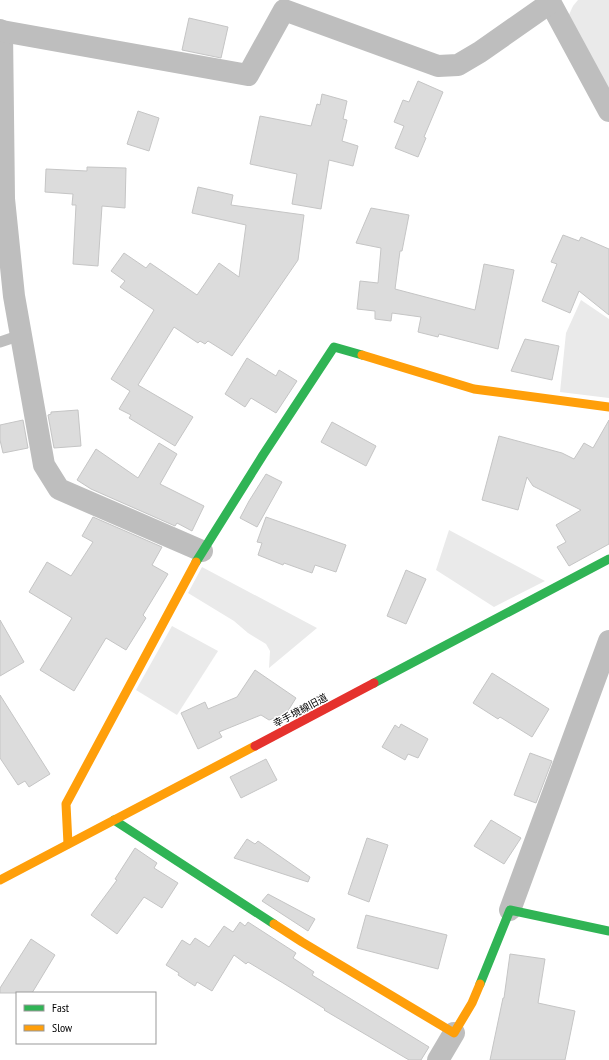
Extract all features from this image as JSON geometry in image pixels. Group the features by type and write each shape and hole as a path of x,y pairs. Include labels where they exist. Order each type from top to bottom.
{"street":[{"path":"202,551 59,489 44,465 14,296 4,199 1,31 248,75 284,10 438,66 458,65 480,52 552,1 609,111"},
{"path":"68,844 66,804 202,551 263,454 334,347 474,389 609,407"},
{"name":"幸手境線旧道","path":"0,880 609,559"},
{"path":"438,1060 472,1004 510,910 609,640"},
{"path":"114,820 302,942 454,1033"},
{"path":"510,910 609,931"}],"lane":[{"path":"0,342 21,335"}],"shaded area":[{"path":"578,0 609,0 609,97 567,19 573,6"},
{"path":"581,300 609,319 609,398 560,392 566,333"},
{"path":"449,530 545,581 494,607 436,570"},
{"path":"202,567 317,628 269,668 270,651 266,644 248,633 234,621 188,593"},
{"path":"172,626 218,651 177,715 136,690"}],"building":[{"path":"189,18 228,27 221,58 182,50"},
{"path":"418,81 443,92 424,137 426,138 418,157 395,148 404,126 394,122 403,100 409,102"},
{"path":"322,94 347,101 343,119 347,120 342,141 358,146 353,166 329,160 321,209 292,204 297,174 250,164 260,116 311,126 317,104 320,105"},
{"path":"138,111 159,118 149,151 127,144"},
{"path":"87,167 126,168 125,208 102,206 98,266 73,264 76,205 72,205 73,194 45,192 46,169 87,171"},
{"path":"198,187 233,195 231,205 304,215 298,260 232,356 208,341 205,344 200,341 198,343 174,327 138,385 193,417 175,446 129,418 131,415 119,409 130,391 111,379 154,310 120,287 125,281 111,271 124,253 146,268 150,263 197,295 219,263 239,277 246,225 192,213"},
{"path":"371,208 409,215 402,251 400,251 395,289 475,310 484,264 514,270 498,349 439,334 438,337 418,332 421,317 392,313 391,321 375,319 375,311 357,309 360,281 378,283 381,248 356,243"},
{"path":"563,235 579,241 581,237 609,249 609,315 579,291 570,313 542,301 557,264 551,262"},
{"path":"525,339 559,346 552,380 511,371"},
{"path":"247,358 276,376 279,370 297,381 276,413 251,398 245,407 225,394"},
{"path":"78,410 81,446 54,448 48,415 51,414 51,412"},
{"path":"23,420 28,448 3,453 0,440 0,425"},
{"path":"609,420 609,544 569,566 557,547 566,542 556,525 581,510 533,486 527,477 518,510 482,500 499,436 562,453 574,459 584,443 593,448"},
{"path":"332,422 376,446 366,466 321,442"},
{"path":"159,443 177,454 160,484 204,506 192,531 177,523 175,526 91,489 77,480 96,449 138,478"},
{"path":"266,474 282,482 257,527 240,518"},
{"path":"93,517 162,547 152,565 168,574 143,615 146,618 126,650 106,638 74,691 40,670 72,618 29,592 47,562 71,576 93,542 82,536"},
{"path":"266,517 346,545 336,572 315,565 312,573 284,563 283,565 258,555 262,543 257,542"},
{"path":"406,570 426,579 406,624 387,616"},
{"path":"0,620 24,662 0,676"},
{"path":"255,670 296,698 286,714 269,720 261,715 219,732 222,737 198,749 181,713 205,702 208,709 237,697"},
{"path":"492,673 549,709 532,737 500,717 498,719 473,703"},
{"path":"0,695 50,774 29,787 25,781 18,785 0,758"},
{"path":"401,724 428,739 418,758 408,754 405,760 382,747 395,725 399,728"},
{"path":"530,753 552,761 536,803 514,795"},
{"path":"266,759 277,780 241,798 230,777"},
{"path":"491,820 521,838 504,864 474,846"},
{"path":"367,838 388,845 369,902 348,894"},
{"path":"247,839 255,844 258,841 310,877 308,882 234,858"},
{"path":"135,848 157,863 154,868 178,883 162,908 144,897 117,934 91,915 117,880 115,879"},
{"path":"268,894 315,919 308,931 262,901"},
{"path":"366,915 447,935 438,969 357,948"},
{"path":"240,922 245,926 248,922 296,953 293,958 314,972 312,975 429,1047 421,1060 409,1060 324,1010 325,1009 248,962 246,964 234,955 212,991 197,982 195,986 166,965 182,940 190,945 195,938 209,947 224,926 233,932"},
{"path":"31,939 55,955 33,992 0,993 0,988"},
{"path":"510,954 545,959 538,1003 575,1011 565,1060 490,1060 504,998"}],"traffic: fast":[{"path":"196,562 263,455 334,347 362,355"},
{"path":"374,683 609,559"},
{"path":"114,820 274,924"},
{"path":"480,984 510,910 609,931"}],"traffic: slow":[{"path":"362,355 474,389 609,407"},
{"path":"68,844 66,804 196,562"},
{"path":"0,880 255,746"},
{"path":"274,924 454,1033 472,1003 480,984"}],"traffic: jam":[{"path":"255,746 374,683"}]}
